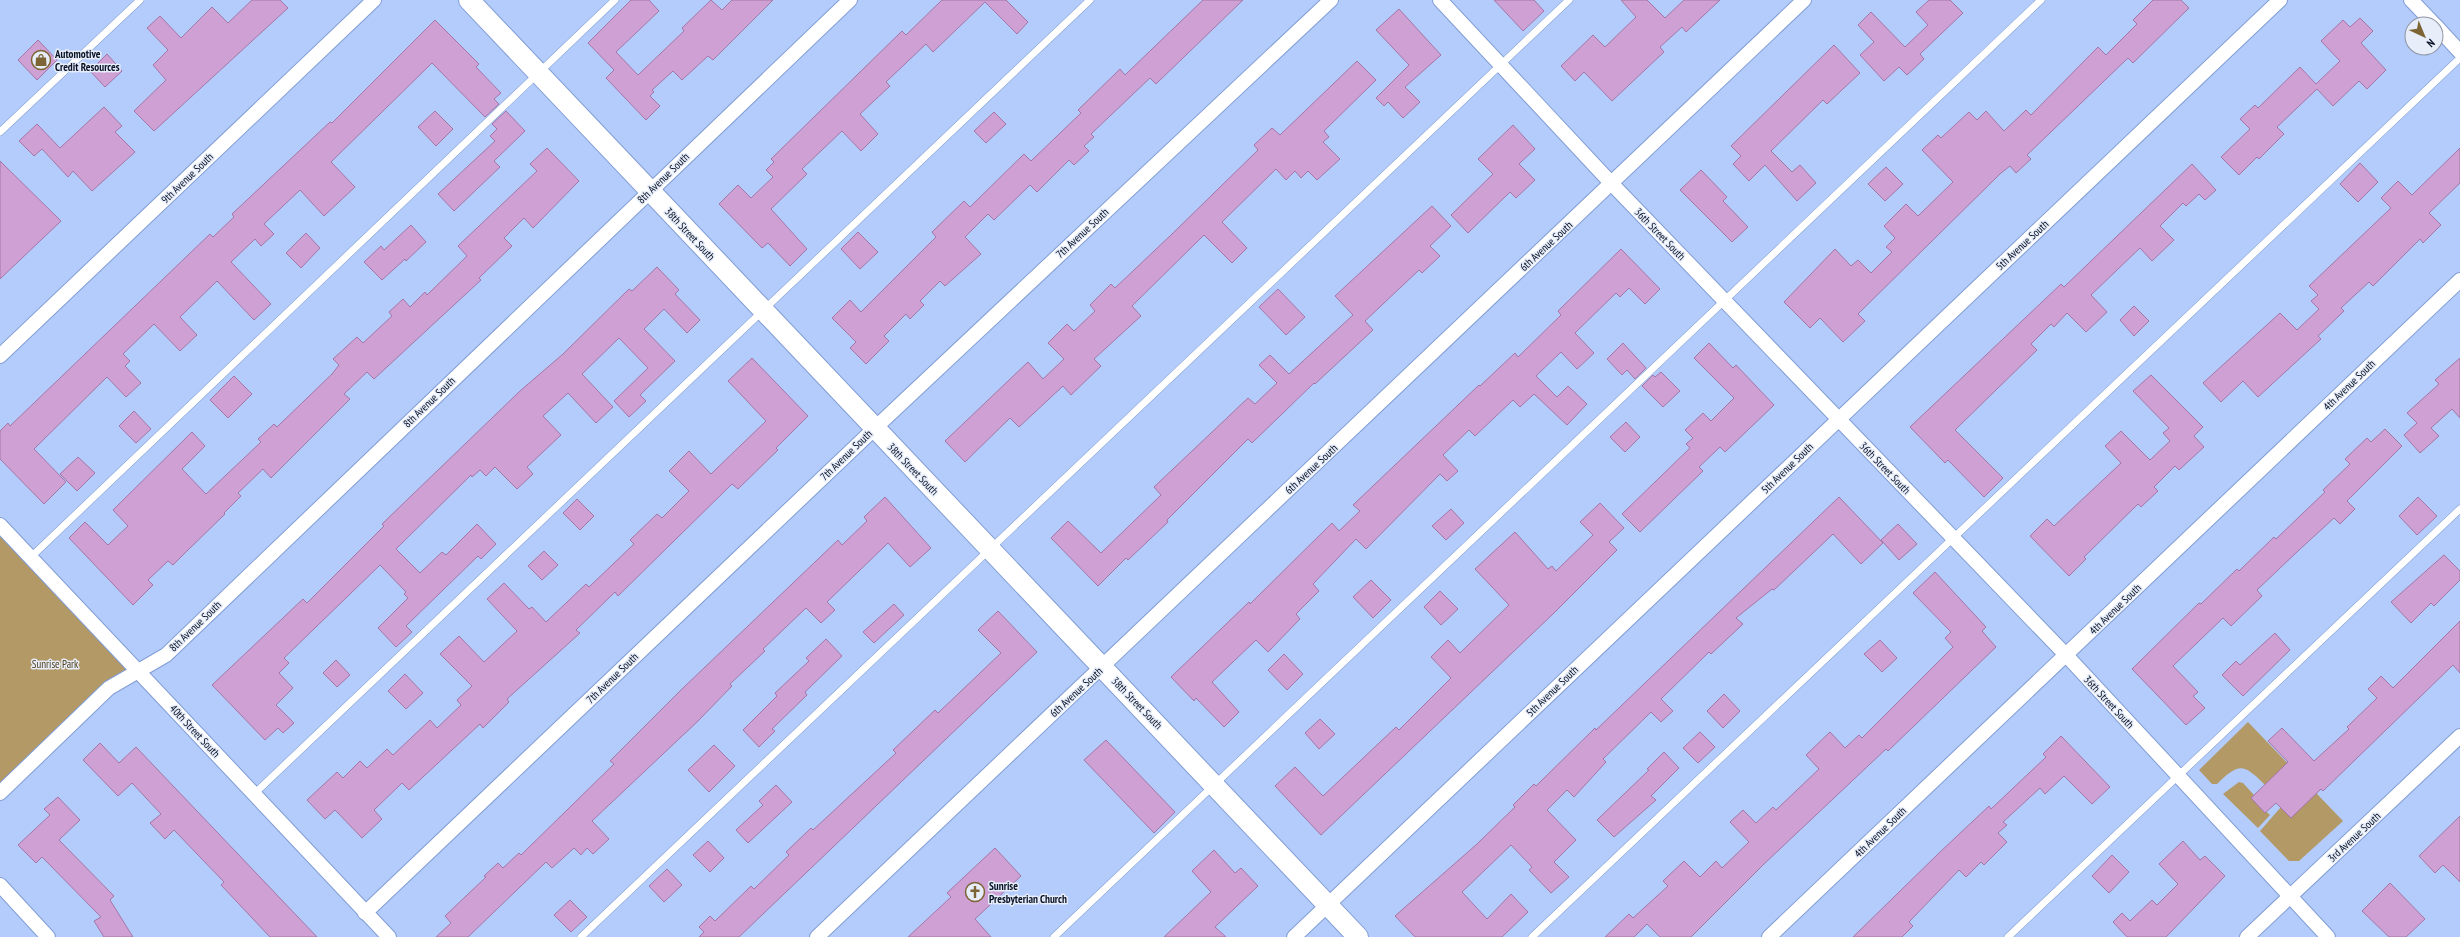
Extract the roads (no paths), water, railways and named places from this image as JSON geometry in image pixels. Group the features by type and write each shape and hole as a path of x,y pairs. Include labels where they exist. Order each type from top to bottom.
{"main road":[{"name":"38th Street South","path":"469,0 874,429 1214,784 1358,937"}],"street":[{"name":"9th Avenue South","path":"0,356 374,0"},
{"name":"8th Avenue South","path":"0,793 109,688 166,655 649,190 850,0"},
{"name":"7th Avenue South","path":"365,913 874,429 1331,0"},
{"name":"36th Street South","path":"1440,0 1612,184 2066,655 2328,937"},
{"name":"6th Avenue South","path":"817,937 1612,184 1804,0"},
{"name":"5th Avenue South","path":"1294,937 2280,0"},
{"path":"2411,0 2426,16"},
{"path":"2444,35 2460,52"},
{"name":"4th Avenue South","path":"1769,937 2460,280"},
{"name":"40th Street South","path":"0,525 139,670 389,937"},
{"name":"3rd Avenue South","path":"2247,937 2460,736"},
{"path":"0,885 48,937"}],"lane":[{"path":"0,132 140,0"},
{"path":"31,557 615,0"},
{"path":"254,794 1090,0"},
{"path":"581,937 1569,0"},
{"path":"1054,937 1723,300 2041,0"},
{"path":"1532,937 2460,58"},
{"path":"2008,937 2460,509"}],"place":[{"name":"Automotive Credit Resources","path":"41,60"},
{"name":"Sunrise Presbyterian Church","path":"975,892"}],"park label":[{"name":"Sunrise Park","path":"55,664"}]}
